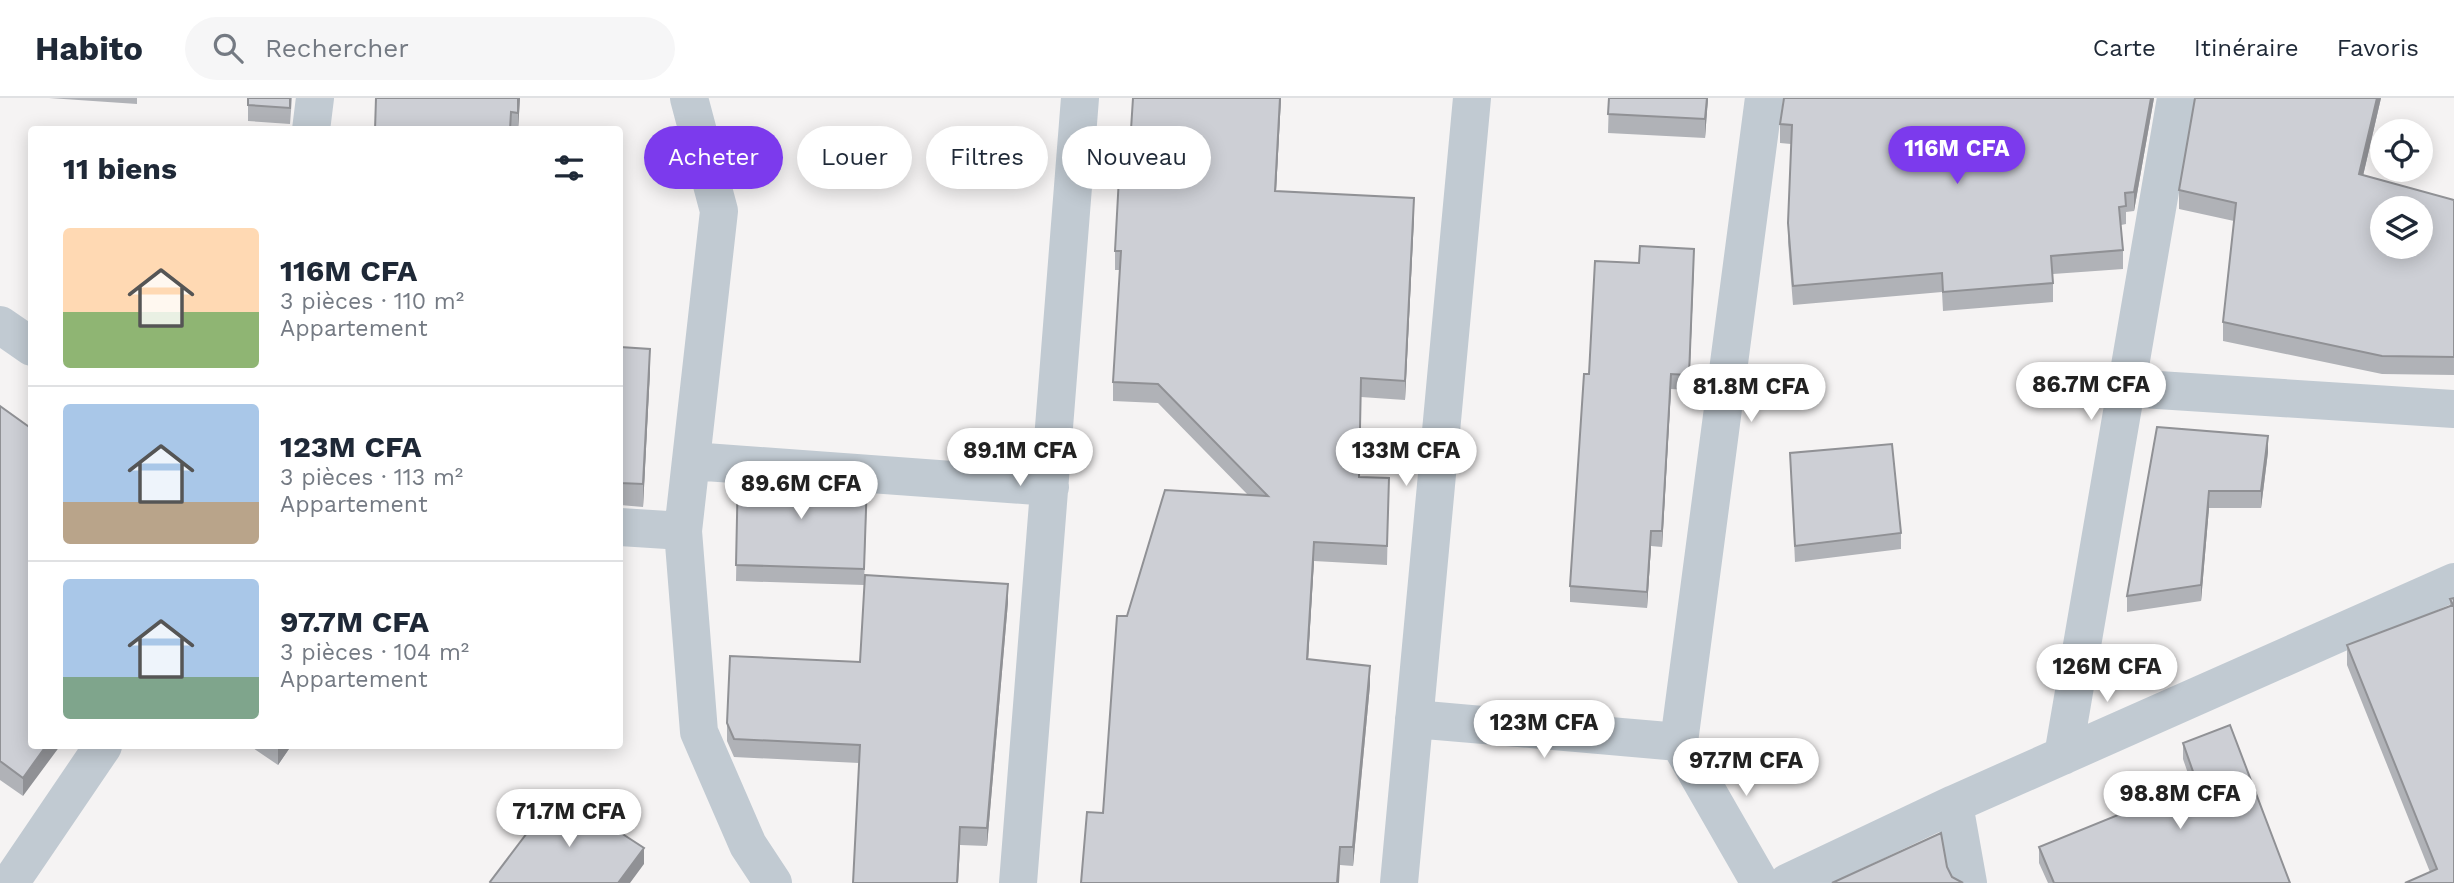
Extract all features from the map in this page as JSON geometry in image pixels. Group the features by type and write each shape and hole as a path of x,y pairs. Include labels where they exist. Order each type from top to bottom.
{"street":[{"path":"312,126 315,98"},
{"path":"689,98 719,211 683,531 699,732 748,845 774,883"},
{"path":"1018,883 1080,98"},
{"path":"1399,883 1472,98"},
{"path":"1760,883 1679,742 1764,98"},
{"path":"2063,756 2176,98"},
{"path":"0,326 28,344"},
{"path":"2127,388 2454,409"},
{"path":"691,461 1050,487"},
{"path":"623,527 683,531"},
{"path":"1787,883 1954,804 2454,582"},
{"path":"1414,719 1679,742"},
{"path":"10,883 101,749"},
{"path":"1954,804 1968,883"}],"building":[{"path":"248,98 290,98 290,108 248,105"},
{"path":"376,98 518,98 518,113 511,112 510,126 375,126"},
{"path":"1133,98 1280,98 1275,191 1414,198 1405,381 1361,378 1359,477 1389,478 1387,546 1314,542 1307,659 1370,666 1353,847 1340,847 1337,883 1081,883 1087,812 1103,813 1117,616 1127,616 1165,490 1268,496 1158,384 1113,382 1121,251 1115,251 1118,189 1211,189 1211,126 1131,126"},
{"path":"1609,98 1707,98 1705,119 1608,114"},
{"path":"1784,98 2151,98 2134,192 2125,193 2126,206 2119,207 2123,250 2051,256 2053,283 1943,292 1942,273 1793,286 1788,223 1792,125 1780,124"},
{"path":"2195,98 2377,98 2359,174 2370,177 2370,182 2388,182 2454,200 2454,357 2382,356 2223,322 2236,203 2179,190"},
{"path":"1640,246 1694,249 1689,375 1671,374 1662,531 1651,531 1647,592 1570,586 1584,374 1589,374 1595,261 1639,263"},
{"path":"623,347 650,349 643,484 623,483"},
{"path":"0,406 28,426 28,749 44,749 23,778 0,761"},
{"path":"2157,427 2268,436 2261,491 2209,491 2201,585 2127,596"},
{"path":"1892,444 1901,533 1795,546 1790,453"},
{"path":"738,470 867,480 864,569 736,565"},
{"path":"865,575 1008,584 987,828 960,827 957,883 853,883 860,745 734,739 727,723 730,656 860,662"},
{"path":"2454,598 2454,883 2405,883 2437,869 2347,645 2453,605 2450,599"},
{"path":"2230,725 2290,883 2054,883 2039,847 2197,783 2183,743"},
{"path":"558,792 644,848 618,883 491,883 490,882"},
{"path":"1941,833 1947,867 1952,877 1963,883 1832,883"}]}
